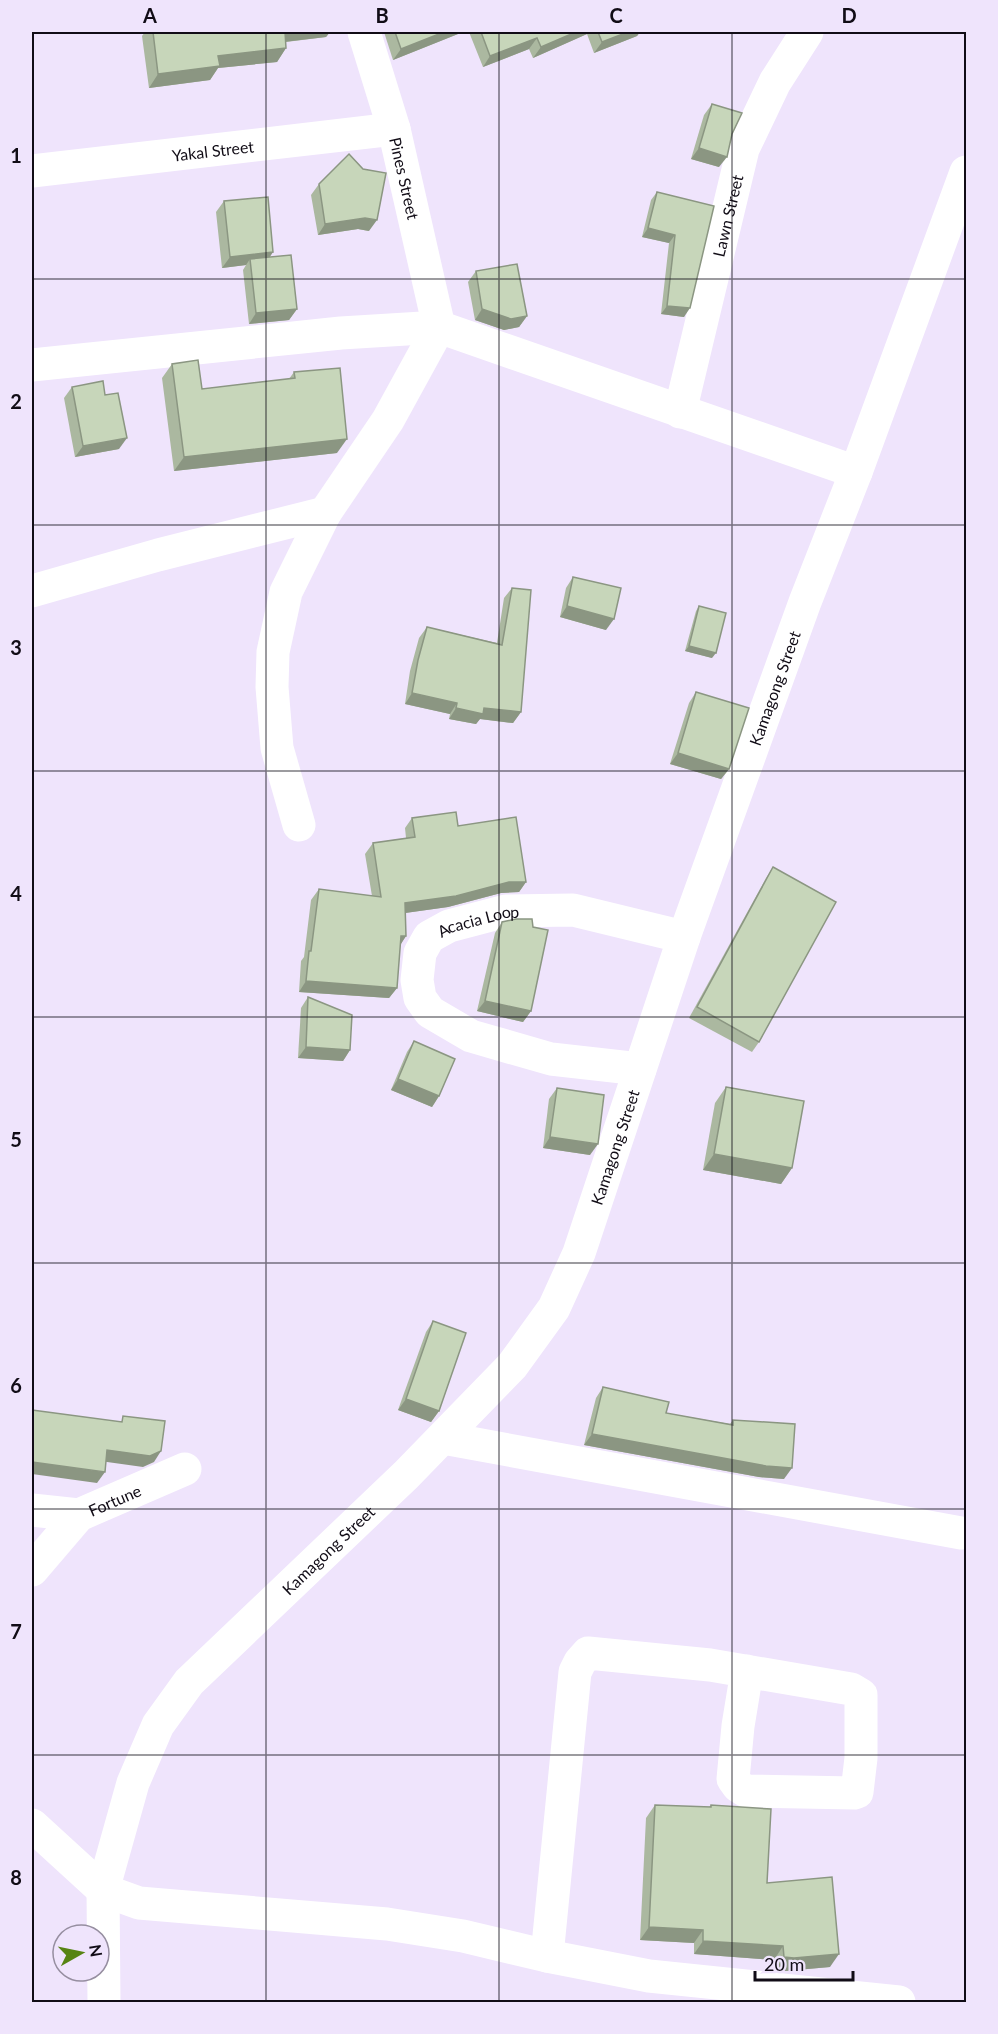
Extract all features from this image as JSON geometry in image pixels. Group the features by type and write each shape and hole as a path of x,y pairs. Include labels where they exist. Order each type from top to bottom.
{"street":[{"name":"Pines Street","path":"364,32 393,129 438,327"},
{"name":"Lawn Street","path":"680,412 743,149 775,82 807,32"},
{"name":"Yakal Street","path":"32,171 393,129"},
{"name":"Kamagong Street","path":"104,2002 104,1890 133,1782 158,1725 189,1682 406,1475 512,1366 554,1308 579,1253 684,937 805,602 856,472 966,172"},
{"path":"299,825 277,748 272,687 273,652 286,592 325,513 388,420 438,327"},
{"path":"32,365 341,333 438,327 856,472"},
{"path":"32,591 158,555 325,513"},
{"name":"Acacia Loop","path":"640,1069 551,1059 471,1036 430,1012 420,998 417,980 420,953 429,937 448,926 506,911 573,910 684,937"},
{"path":"442,1438 962,1533"},
{"name":"Fortune","path":"32,1570 79,1515 184,1469"},
{"path":"32,1510 79,1515"},
{"path":"547,1956 575,1672 588,1653 710,1665 747,1671 851,1689 861,1695 861,1758 857,1792 854,1794 746,1791 738,1786 733,1779 738,1726 747,1671"},
{"path":"32,1825 104,1890 140,1903 387,1924 452,1934 649,1976 899,2002"}],"building":[{"path":"153,32 285,32 286,48 218,56 220,66 158,74"},
{"path":"395,32 444,32 401,49"},
{"path":"481,32 576,32 541,47 537,38 490,56"},
{"path":"598,32 628,32 602,42"},
{"path":"712,104 742,113 732,134 727,157 699,148"},
{"path":"349,154 363,169 386,173 377,220 365,218 325,224 319,184"},
{"path":"657,192 714,206 690,308 667,306 675,235 648,228"},
{"path":"268,197 273,252 230,257 224,201"},
{"path":"291,255 297,309 256,313 250,259"},
{"path":"517,264 527,316 511,319 482,309 476,271"},
{"path":"198,360 202,389 295,378 294,372 340,368 347,439 184,457 172,364"},
{"path":"103,381 105,395 118,393 127,438 83,446 72,387"},
{"path":"573,577 621,588 614,619 567,606"},
{"path":"512,588 531,590 521,712 484,708 483,714 456,708 457,703 412,693 427,627 502,645"},
{"path":"699,606 726,613 716,653 689,646"},
{"path":"696,692 749,708 729,769 678,753"},
{"path":"456,812 458,826 516,817 526,882 509,882 456,896 405,903 406,936 401,936 397,988 306,981 319,889 381,897 373,843 415,837 412,818"},
{"path":"773,867 836,902 759,1042 697,1007"},
{"path":"532,919 533,927 548,930 531,1011 485,1001 502,922"},
{"path":"308,997 352,1015 350,1050 306,1047"},
{"path":"414,1041 455,1059 439,1096 398,1079"},
{"path":"726,1087 804,1101 792,1168 714,1154"},
{"path":"557,1088 604,1095 598,1144 550,1137"},
{"path":"433,1321 466,1333 439,1411 406,1399"},
{"path":"603,1387 669,1402 666,1413 733,1425 733,1420 795,1424 792,1468 766,1466 592,1434"},
{"path":"32,1410 122,1422 123,1416 165,1421 161,1451 150,1456 107,1450 105,1472 32,1462"},
{"path":"655,1805 711,1807 711,1805 771,1809 767,1883 832,1877 839,1954 784,1957 783,1946 703,1941 703,1930 649,1927"}]}
